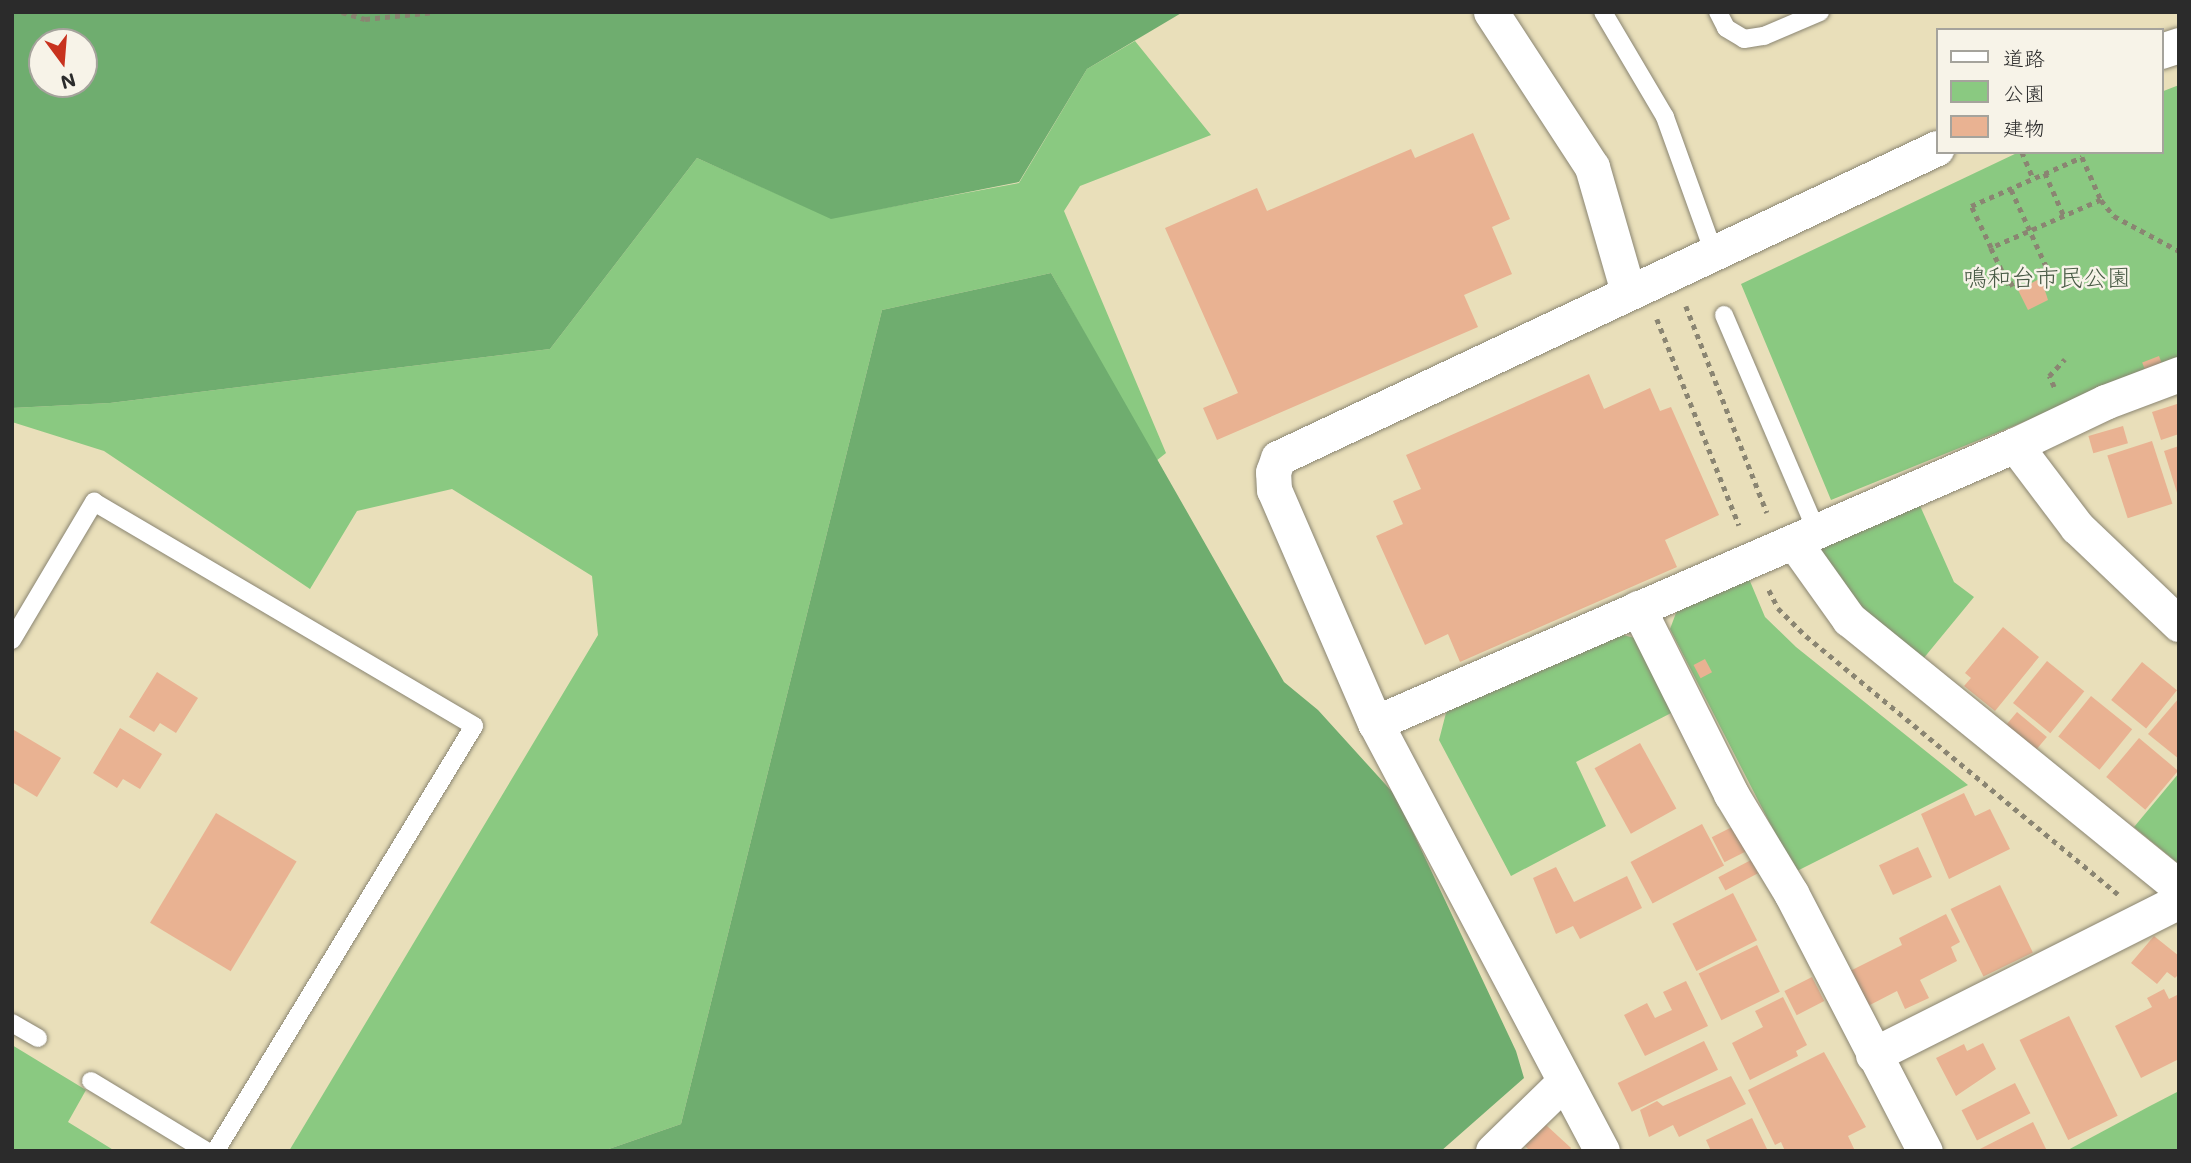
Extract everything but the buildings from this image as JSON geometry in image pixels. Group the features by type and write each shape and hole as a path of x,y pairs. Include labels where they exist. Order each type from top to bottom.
{"street":[{"path":"1490,12 1592,167 1628,292"},
{"path":"1602,1151 1375,723 1274,490 1278,458 1936,148"},
{"path":"1375,723 1797,541 2015,445 2105,402 2179,374"},
{"path":"2015,445 2077,527 2179,624"},
{"path":"1797,541 1849,619 2179,887"},
{"path":"1638,608 1731,794 1791,893 1925,1151"},
{"path":"1873,1055 2179,901"},
{"path":"1493,1151 1565,1081"}],"lane":[{"path":"1603,12 1665,117 1714,253"},
{"path":"1718,12 1726,28 1744,39 1764,36 1820,12"},
{"path":"1724,315 1797,541"},
{"path":"12,639 94,502 474,726 216,1151"},
{"path":"12,1023 38,1038"},
{"path":"91,1081 206,1151"}],"path":[{"path":"342,12 365,19 435,12"},
{"path":"2023,154 2034,178"},
{"path":"2010,188 2046,267 2009,285 1972,206 2010,188 2082,157 2101,200 2114,216 2179,251"},
{"path":"2045,173 2064,216"},
{"path":"1991,248 2101,200"},
{"path":"1682,295 1797,541"}],"green space":[{"path":"12,12 1183,12 1087,69 1019,182 831,219 697,158 550,349 110,403 12,408"},
{"path":"1135,41 1211,135 1080,186 1064,211 1166,453 1156,461 1051,273 882,310 681,1124 603,1151 289,1151 598,635 592,576 452,489 357,511 310,589 104,451 12,422 12,408 110,403 550,349 697,158 831,218 1019,183 1087,69"},
{"name":"鳴和台市民公園","path":"2179,85 2179,365 2110,387 1831,500 1741,284 2015,154 2163,154 2163,91"},
{"path":"1051,273 1284,682 1318,710 1396,796 1516,1051 1524,1078 1441,1151 603,1151 681,1124 882,310"},
{"path":"1917,499 1954,582 1974,597 1923,659 1865,612 1817,559 1824,538"},
{"path":"1747,574 1765,617 1796,647 1968,785 1795,872 1670,629 1679,605"},
{"path":"1615,633 1639,639 1675,711 1576,762 1606,826 1511,876 1439,740 1446,713 1456,704"},
{"path":"2179,773 2179,864 2134,827"},
{"path":"12,1045 86,1090 68,1122 115,1151 12,1151"},
{"path":"2179,1091 2179,1151 2066,1151 2150,1106"}]}
